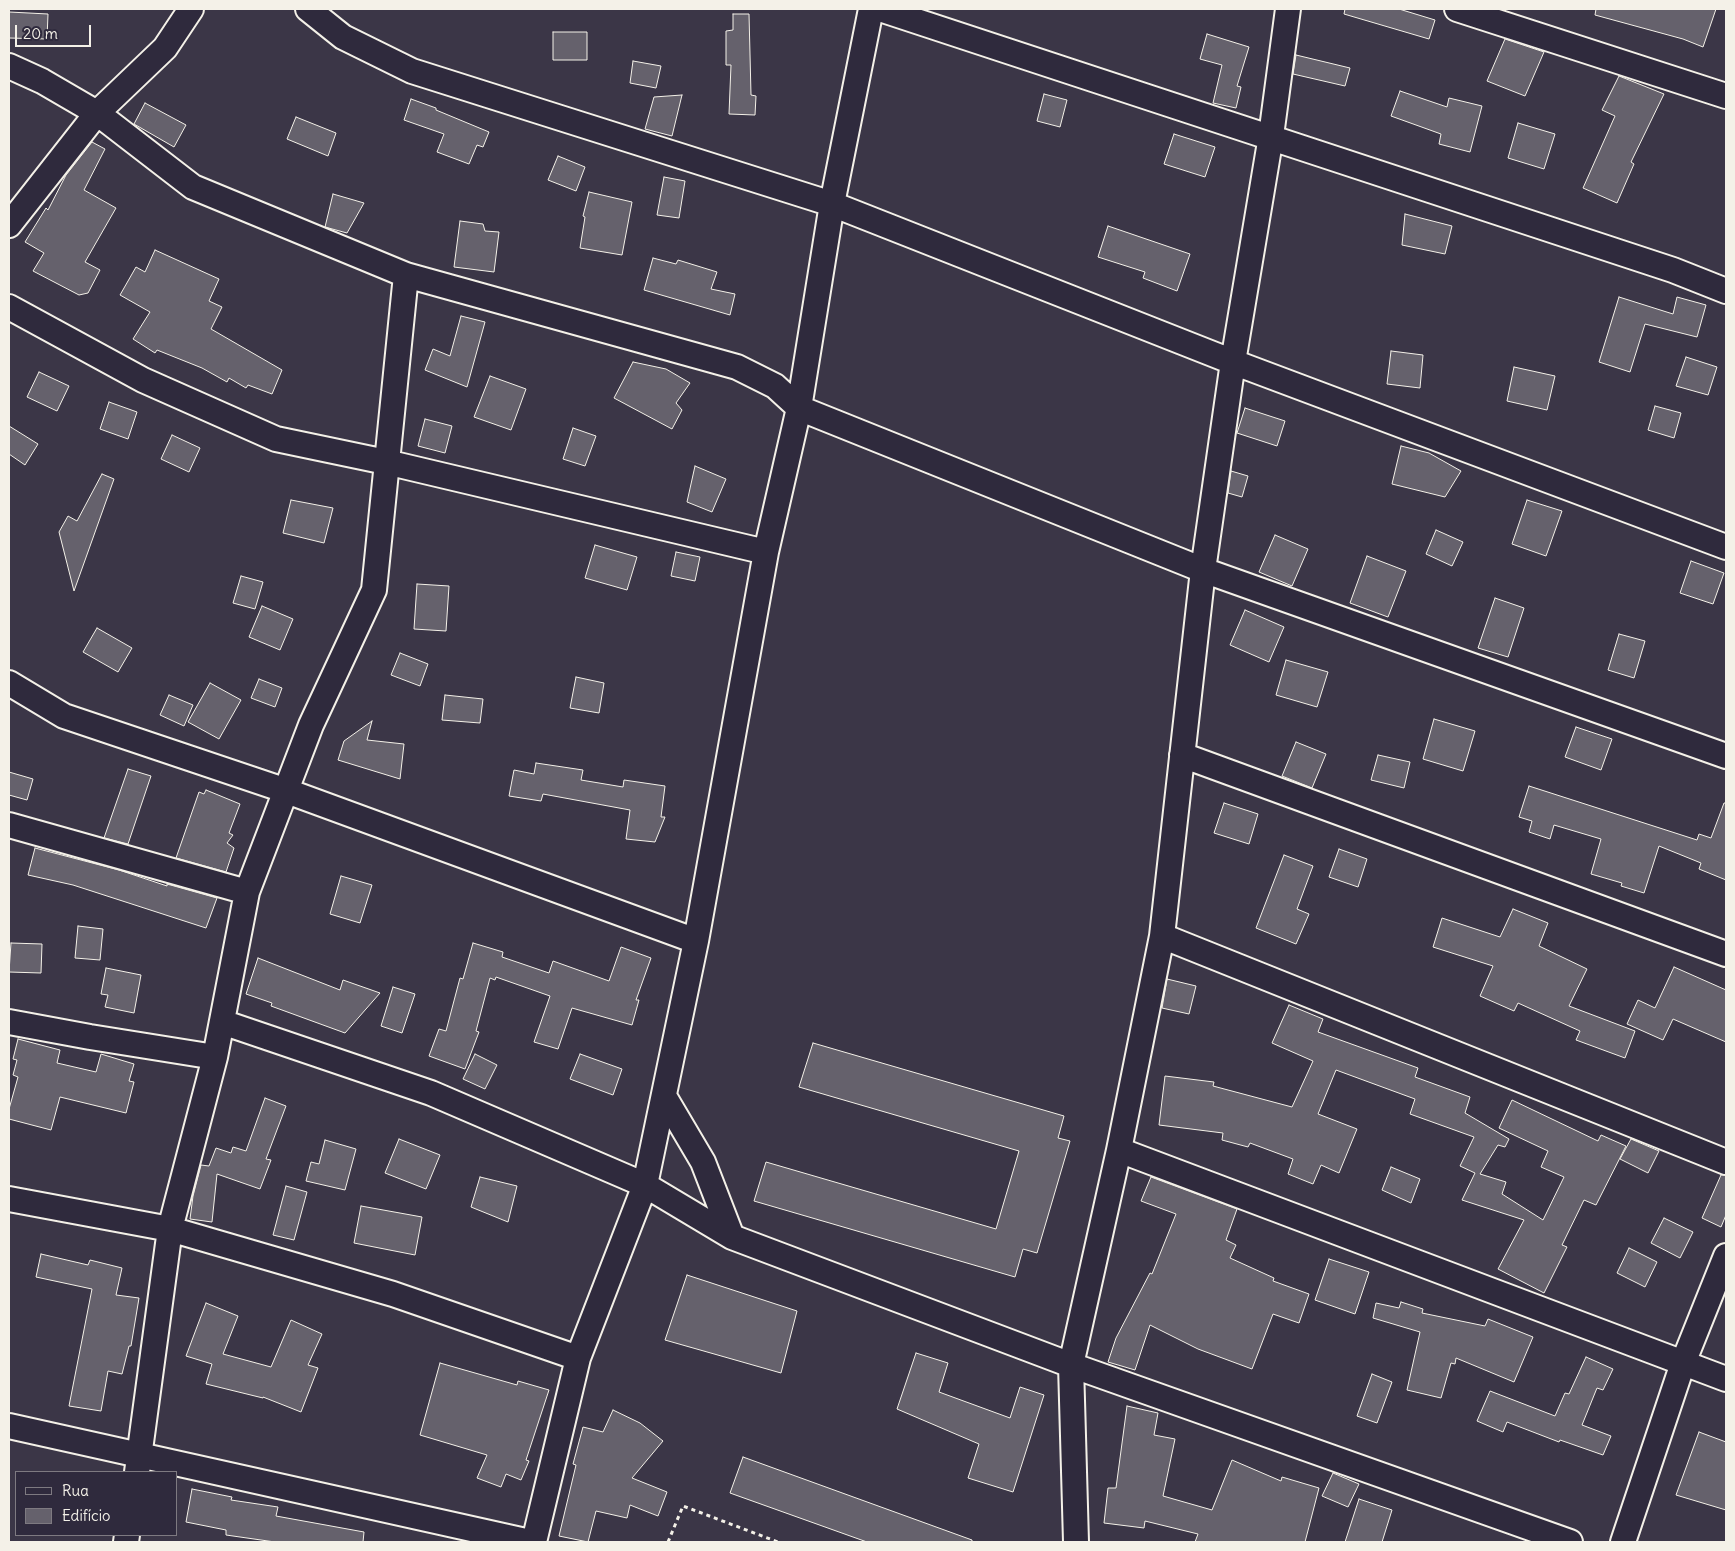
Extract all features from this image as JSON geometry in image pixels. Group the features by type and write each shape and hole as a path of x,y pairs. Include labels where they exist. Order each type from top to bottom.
{"street":[{"path":"9,225 97,113 165,48 191,9"},
{"path":"308,9 343,37 412,71 832,204 1233,362 1726,547"},
{"path":"534,1542 578,1358 645,1185 696,941 766,552 799,408 832,204 871,9"},
{"path":"880,9 1673,270 1726,291"},
{"path":"1076,1542 1071,1366 1119,1150 1162,936 1203,570 1288,9"},
{"path":"1457,9 1726,96"},
{"path":"9,66 42,81 97,113 194,187 406,275 737,367 775,386 799,408 1203,570 1726,756"},
{"path":"138,1464 170,1229 215,1057 247,892 284,790 311,726 374,590 406,275"},
{"path":"9,307 143,380 276,439 386,462 766,552"},
{"path":"9,682 64,716 284,790 696,941"},
{"path":"1182,755 1726,954"},
{"path":"9,825 247,892"},
{"path":"1162,936 1726,1162"},
{"path":"9,1022 90,1038 215,1057"},
{"path":"222,1022 431,1093 645,1185 732,1237 1071,1366 1570,1542"},
{"path":"664,1096 703,1162 732,1237"},
{"path":"1119,1150 1726,1379"},
{"path":"9,1199 170,1229 393,1294 578,1358"},
{"path":"1623,1542 1683,1363 1726,1256"},
{"path":"9,1426 138,1464 173,1471"},
{"path":"178,1472 530,1542"}],"path":[{"path":"668,1542 683,1506 778,1542"}],"building":[{"path":"1345,9 1399,9 1435,20 1429,39 1344,14"},
{"path":"1596,9 1716,9 1703,47 1683,39 1595,15"},
{"path":"9,12 48,14 47,39 9,38"},
{"path":"733,14 749,14 751,95 756,96 755,115 729,114 731,65 726,65 726,31 733,30"},
{"path":"553,32 587,32 587,60 553,60"},
{"path":"1207,34 1249,47 1237,86 1241,87 1236,108 1213,103 1222,65 1200,59"},
{"path":"1505,39 1544,52 1525,96 1487,81"},
{"path":"1296,55 1350,68 1345,86 1293,74"},
{"path":"633,61 661,66 656,88 630,83"},
{"path":"1619,76 1664,94 1631,162 1634,164 1617,203 1583,188 1615,116 1602,110"},
{"path":"1400,91 1447,107 1449,98 1482,106 1470,152 1439,144 1441,134 1391,116"},
{"path":"1044,94 1067,100 1060,127 1037,121"},
{"path":"682,95 672,136 645,129 654,97"},
{"path":"411,99 489,132 483,147 477,145 469,164 437,152 444,134 404,120"},
{"path":"145,103 186,125 174,147 134,124"},
{"path":"296,117 336,133 328,156 287,139"},
{"path":"1518,123 1555,134 1544,169 1508,158"},
{"path":"1174,134 1215,147 1205,177 1164,164"},
{"path":"92,142 105,149 84,190 116,208 85,262 100,270 88,293 79,295 33,271 44,253 25,242 46,208 48,210 66,175"},
{"path":"558,156 585,167 576,191 548,180"},
{"path":"664,177 685,181 679,218 657,215"},
{"path":"589,192 632,202 622,255 580,248 585,217 583,216"},
{"path":"333,194 364,203 347,233 325,227"},
{"path":"1405,214 1452,226 1445,254 1402,245"},
{"path":"460,221 483,224 485,231 499,232 494,272 454,267"},
{"path":"1108,226 1190,254 1177,291 1143,278 1145,272 1098,257"},
{"path":"155,250 219,279 209,301 222,307 211,329 282,370 272,394 248,385 246,388 229,378 227,382 202,368 157,350 155,353 133,339 150,312 120,295 136,267 145,272"},
{"path":"653,258 676,264 678,260 717,272 711,289 735,294 730,315 644,290"},
{"path":"1619,297 1673,314 1677,297 1706,305 1697,337 1645,324 1630,372 1599,362"},
{"path":"461,316 485,322 467,387 425,370 433,349 450,356"},
{"path":"1391,351 1423,355 1420,388 1387,384"},
{"path":"1686,357 1717,367 1708,395 1676,386"},
{"path":"633,362 666,369 690,383 676,403 682,410 672,429 614,398"},
{"path":"1514,367 1555,376 1547,410 1507,401"},
{"path":"39,372 69,386 57,411 27,397"},
{"path":"490,376 526,389 511,430 474,417"},
{"path":"109,402 137,412 128,439 100,429"},
{"path":"1655,406 1681,413 1674,438 1648,430"},
{"path":"1245,408 1285,421 1277,446 1237,433"},
{"path":"425,419 452,426 445,453 418,446"},
{"path":"9,426 38,444 25,465 9,454"},
{"path":"573,428 596,436 585,466 563,459"},
{"path":"172,435 200,448 189,472 161,459"},
{"path":"1401,446 1429,453 1461,471 1445,497 1392,484"},
{"path":"695,466 726,479 712,512 687,502"},
{"path":"1231,471 1248,476 1242,497 1228,493"},
{"path":"102,474 114,479 74,591 59,532 68,516 77,521"},
{"path":"291,500 333,508 324,543 283,533"},
{"path":"1527,500 1562,511 1546,556 1512,544"},
{"path":"1436,530 1463,542 1452,566 1426,554"},
{"path":"1275,535 1308,549 1292,586 1259,572"},
{"path":"595,545 637,557 627,590 585,578"},
{"path":"676,552 700,557 695,581 671,576"},
{"path":"1367,556 1406,571 1388,617 1350,603"},
{"path":"1691,561 1724,573 1713,604 1680,593"},
{"path":"241,576 263,582 255,609 233,603"},
{"path":"417,584 449,586 446,631 414,629"},
{"path":"1495,598 1524,608 1508,657 1478,648"},
{"path":"262,606 293,619 280,650 249,637"},
{"path":"1245,610 1284,627 1269,662 1230,645"},
{"path":"97,628 132,648 118,672 83,652"},
{"path":"1619,634 1645,641 1634,678 1608,670"},
{"path":"400,653 428,664 420,686 391,675"},
{"path":"1286,660 1328,672 1317,707 1276,695"},
{"path":"576,677 604,683 599,713 570,708"},
{"path":"259,679 282,688 275,707 251,698"},
{"path":"210,683 241,700 219,739 188,722"},
{"path":"169,695 193,705 184,726 160,715"},
{"path":"445,695 483,699 480,723 442,720"},
{"path":"1434,719 1475,731 1463,771 1423,759"},
{"path":"372,721 367,740 404,744 400,779 338,760 344,741"},
{"path":"1576,727 1612,739 1601,770 1565,757"},
{"path":"1296,742 1326,754 1312,788 1282,776"},
{"path":"1378,755 1410,762 1404,788 1371,780"},
{"path":"536,763 583,770 581,780 623,787 624,780 665,786 661,817 665,817 655,842 626,839 630,810 543,794 541,801 509,796 514,770 534,774"},
{"path":"128,769 151,776 128,844 104,838"},
{"path":"9,772 33,779 27,800 9,795"},
{"path":"1529,786 1697,840 1699,834 1711,838 1724,803 1726,803 1726,880 1699,869 1701,863 1659,846 1644,893 1621,886 1622,883 1591,874 1601,839 1554,825 1550,839 1529,832 1532,821 1519,817"},
{"path":"206,790 240,804 229,833 233,835 227,843 234,848 226,872 176,858 199,792 204,794"},
{"path":"1224,803 1258,814 1249,844 1214,833"},
{"path":"35,848 119,870 167,886 167,884 217,898 206,928 73,885 28,875"},
{"path":"1339,849 1367,859 1358,887 1329,877"},
{"path":"1284,855 1313,866 1297,909 1309,914 1296,944 1256,928"},
{"path":"341,876 372,885 360,923 330,914"},
{"path":"1513,909 1548,923 1539,946 1587,969 1569,1006 1635,1031 1625,1058 1576,1040 1580,1031 1518,1003 1514,1011 1480,996 1493,966 1433,947 1442,918 1500,937"},
{"path":"78,926 103,929 100,960 75,958"},
{"path":"11,943 42,944 41,973 9,972"},
{"path":"473,943 503,952 502,957 549,973 553,961 609,981 621,947 651,958 636,1000 639,1000 632,1025 572,1008 558,1049 534,1042 550,996 496,977 495,980 490,978 476,1031 479,1032 465,1069 429,1056 439,1029 446,1031 460,978 463,979"},
{"path":"258,958 340,990 343,980 380,993 345,1033 271,1006 272,1003 246,994"},
{"path":"1674,967 1726,990 1726,1042 1673,1019 1663,1040 1627,1024 1638,1000 1655,1008"},
{"path":"106,968 141,975 134,1013 105,1007 108,995 101,994"},
{"path":"1167,979 1196,986 1189,1014 1162,1008"},
{"path":"393,987 415,994 402,1033 381,1026"},
{"path":"1289,1005 1323,1019 1318,1032 1418,1068 1415,1077 1470,1097 1465,1113 1509,1139 1505,1147 1498,1145 1480,1174 1506,1182 1502,1194 1543,1220 1564,1177 1541,1167 1548,1151 1499,1128 1512,1100 1598,1141 1601,1135 1626,1146 1596,1205 1584,1200 1562,1245 1567,1247 1544,1293 1498,1269 1524,1220 1462,1200 1475,1173 1460,1166 1474,1137 1410,1114 1415,1099 1336,1070 1318,1114 1357,1129 1339,1173 1321,1165 1313,1184 1288,1174 1293,1159 1250,1143 1248,1147 1222,1140 1223,1133 1159,1125 1165,1076 1214,1082 1213,1086 1292,1107 1313,1061 1272,1043"},
{"path":"18,1039 60,1050 57,1063 96,1072 101,1054 134,1064 129,1081 134,1082 126,1113 60,1097 51,1130 9,1119 9,1109 18,1077 13,1075 17,1060 13,1059"},
{"path":"813,1043 1064,1116 1058,1138 1070,1141 1037,1253 1023,1249 1015,1277 754,1201 766,1162 996,1229 1019,1151 799,1087"},
{"path":"475,1054 497,1065 485,1089 463,1079"},
{"path":"580,1054 622,1069 613,1095 570,1079"},
{"path":"265,1098 286,1106 266,1159 271,1160 260,1189 217,1174 212,1222 190,1219 193,1196 201,1165 209,1166 216,1148 231,1153 233,1147 246,1151"},
{"path":"399,1139 440,1155 426,1189 385,1173"},
{"path":"1631,1139 1659,1151 1648,1173 1620,1159"},
{"path":"325,1140 356,1149 345,1190 306,1181 311,1162 319,1164"},
{"path":"1391,1167 1420,1179 1411,1203 1382,1190"},
{"path":"1721,1175 1726,1175 1726,1215 1721,1227 1702,1218"},
{"path":"480,1177 517,1186 508,1222 471,1207"},
{"path":"1151,1177 1237,1209 1226,1240 1236,1245 1230,1258 1274,1278 1273,1281 1309,1294 1299,1323 1273,1314 1252,1369 1198,1349 1150,1325 1135,1370 1108,1362 1116,1338 1150,1273 1152,1274 1176,1214 1141,1201"},
{"path":"286,1186 307,1192 294,1240 273,1235"},
{"path":"361,1206 422,1217 415,1255 354,1243"},
{"path":"1664,1218 1693,1232 1680,1258 1651,1243"},
{"path":"1629,1248 1657,1262 1645,1287 1617,1273"},
{"path":"41,1254 88,1265 90,1260 122,1268 116,1295 139,1298 131,1346 129,1346 122,1374 108,1371 101,1411 69,1406 92,1289 36,1277"},
{"path":"1329,1259 1369,1272 1355,1314 1315,1300"},
{"path":"687,1275 797,1311 781,1373 665,1340"},
{"path":"1401,1302 1423,1309 1422,1313 1485,1326 1488,1319 1533,1337 1514,1382 1456,1358 1455,1364 1451,1363 1441,1398 1407,1390 1420,1332 1373,1318 1376,1303 1399,1308"},
{"path":"206,1303 238,1316 223,1354 271,1367 291,1320 322,1334 308,1365 318,1368 301,1412 263,1397 206,1384 212,1364 186,1356"},
{"path":"916,1353 948,1363 939,1392 1010,1418 1020,1387 1044,1395 1013,1492 968,1478 979,1444 897,1409"},
{"path":"1586,1357 1613,1369 1603,1390 1597,1388 1582,1425 1611,1436 1603,1455 1560,1440 1559,1442 1507,1422 1503,1432 1477,1421 1490,1391 1555,1416 1565,1393 1569,1394"},
{"path":"440,1363 517,1385 518,1381 549,1390 526,1460 529,1461 521,1480 506,1474 501,1487 477,1478 487,1455 420,1435"},
{"path":"1372,1374 1392,1382 1377,1423 1357,1416"},
{"path":"1127,1406 1158,1413 1154,1435 1175,1439 1163,1496 1212,1510 1232,1460 1281,1481 1282,1477 1319,1488 1305,1542 1195,1542 1198,1534 1145,1521 1144,1528 1104,1523 1108,1488 1116,1488"},
{"path":"613,1410 640,1423 663,1441 632,1478 667,1492 658,1516 630,1505 627,1518 596,1511 588,1542 559,1536 576,1465 573,1464 583,1427 603,1432"},
{"path":"1699,1432 1726,1442 1726,1510 1676,1495"},
{"path":"743,1457 972,1540 972,1542 867,1542 730,1493"},
{"path":"1333,1473 1359,1484 1348,1507 1322,1496"},
{"path":"192,1489 232,1497 231,1500 278,1507 276,1516 364,1532 363,1542 275,1542 226,1535 226,1530 186,1522"},
{"path":"1359,1499 1392,1510 1382,1542 1345,1542"}]}
